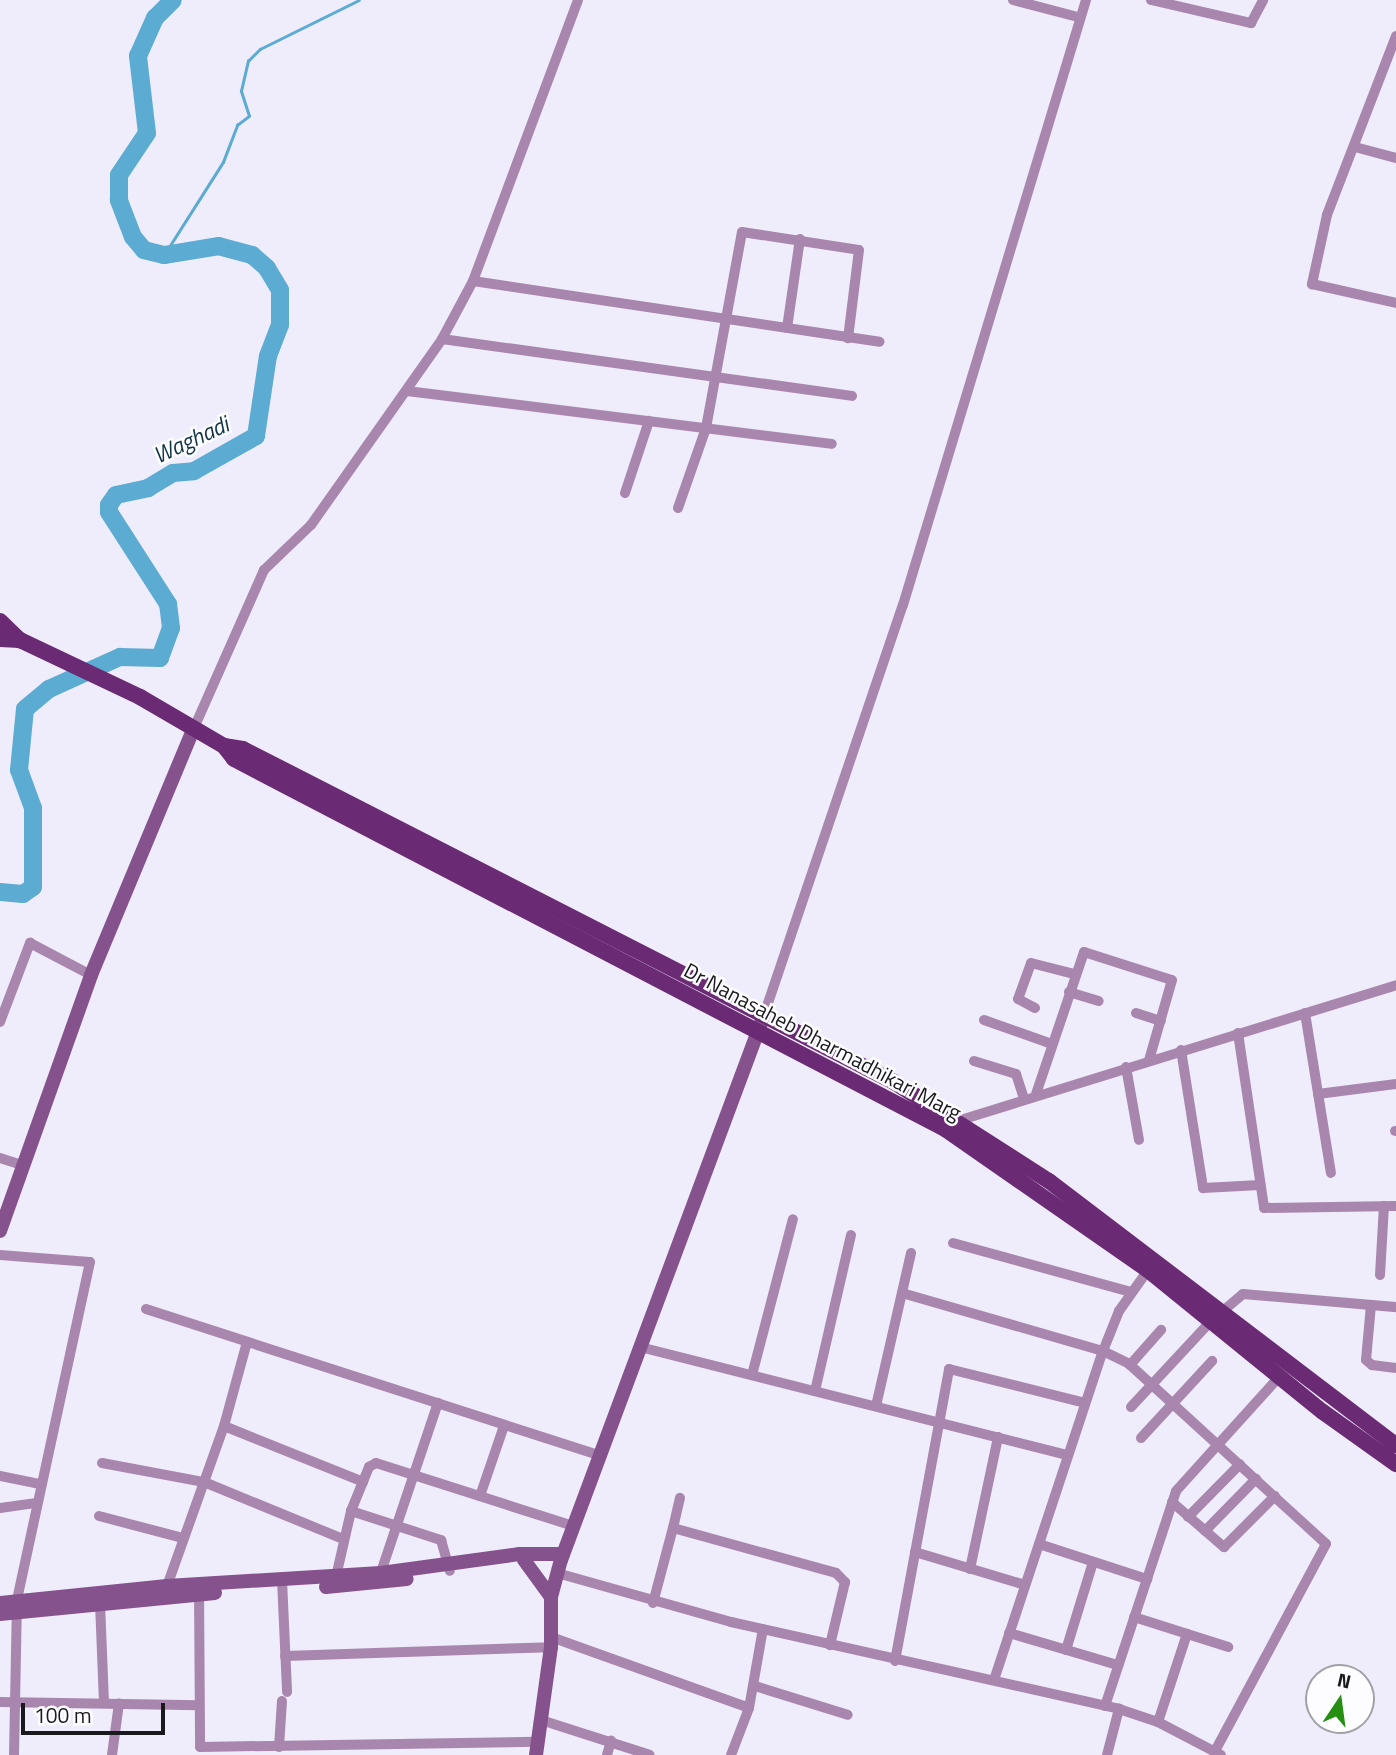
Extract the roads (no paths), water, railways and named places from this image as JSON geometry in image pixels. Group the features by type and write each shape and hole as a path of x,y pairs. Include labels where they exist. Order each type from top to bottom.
{"main road":[{"name":"Dr Nanasaheb Dharmadhikari Marg","path":"0,621 20,640 140,697 223,746 243,749 950,1124 1152,1264 1217,1316 1396,1445"},
{"name":"Dr Nanasaheb Dharmadhikari Marg","path":"0,639 20,640"},
{"name":"Dr Nanasaheb Dharmadhikari Marg","path":"1217,1316 1279,1377 1396,1464"}],"street":[{"path":"0,1231 91,975 194,728 264,570 311,525 442,339 473,281 578,0"},
{"path":"1013,0 1078,17"},
{"path":"528,1755 536,1748 541,1720 551,1642 551,1597 560,1562 761,1022 903,605 1078,17 1086,0"},
{"path":"1151,0 1174,3 1251,23 1263,0"},
{"path":"1396,36 1327,215 1312,284 1396,303"},
{"path":"1355,148 1396,158"},
{"path":"678,508 706,428 739,234 745,230 855,247 860,252 848,338"},
{"path":"787,328 800,239"},
{"path":"473,281 879,342"},
{"path":"442,339 852,396"},
{"path":"407,391 832,444"},
{"path":"625,494 649,421"},
{"path":"0,1022 3,1004 30,943 91,975"},
{"path":"1030,1096 1052,1044 1080,956 1086,952 1171,978 1149,1060"},
{"path":"1035,1008 1018,999 1031,963 1074,974"},
{"path":"950,1124 1030,1096 1396,985"},
{"path":"1069,992 1099,1001"},
{"path":"1136,1013 1161,1021"},
{"path":"1305,1013 1331,1173"},
{"path":"985,1020 1052,1044"},
{"path":"1238,1033 1262,1205 1268,1210 1396,1206"},
{"path":"1181,1050 1203,1188 1260,1185"},
{"path":"974,1061 1016,1074 1030,1096"},
{"path":"1126,1067 1139,1140"},
{"path":"1318,1094 1396,1084"},
{"path":"0,1158 22,1165"},
{"path":"1380,1275 1384,1206"},
{"path":"752,1375 793,1219"},
{"path":"815,1391 851,1235"},
{"path":"953,1243 1131,1292"},
{"path":"876,1406 911,1253"},
{"path":"0,1255 90,1262 35,1503 17,1606 14,1755"},
{"path":"994,1680 1102,1351 1131,1292 1152,1264"},
{"path":"1131,1407 1217,1316 1243,1294 1255,1292 1396,1307"},
{"path":"0,1603 17,1606 100,1603 200,1590 379,1579 519,1554 560,1562 653,1603 895,1661 994,1680 1119,1709 1158,1722 1218,1753 1326,1550 1323,1542 1219,1443 1130,1365 1102,1351 902,1293"},
{"path":"1371,1305 1366,1360 1373,1365 1396,1368"},
{"path":"146,1310 600,1455"},
{"path":"1130,1365 1161,1330"},
{"path":"167,1586 224,1426 247,1342"},
{"path":"640,1347 1068,1455"},
{"path":"1140,1438 1212,1361"},
{"path":"895,1661 949,1369 1085,1403"},
{"path":"1105,1706 1172,1502 1183,1482 1279,1377"},
{"path":"379,1579 438,1403"},
{"path":"224,1426 363,1482"},
{"path":"480,1496 504,1426"},
{"path":"970,1569 998,1437"},
{"path":"102,1463 204,1482 343,1539"},
{"path":"334,1582 351,1511 363,1482 376,1463 573,1526"},
{"path":"1188,1517 1240,1464"},
{"path":"0,1476 40,1484"},
{"path":"1205,1531 1256,1479"},
{"path":"1172,1502 1224,1547 1275,1496"},
{"path":"653,1603 680,1498"},
{"path":"0,1508 35,1503"},
{"path":"351,1511 441,1540 449,1567"},
{"path":"99,1516 183,1538"},
{"path":"673,1528 836,1573 845,1582 830,1645"},
{"path":"1039,1544 1147,1579"},
{"path":"915,1552 1025,1586"},
{"path":"449,1567 524,1560 560,1562"},
{"path":"524,1560 551,1597"},
{"path":"1066,1650 1093,1562"},
{"path":"279,1746 285,1697 282,1585"},
{"path":"0,1614 17,1606 167,1586 200,1590"},
{"path":"200,1590 200,1751 279,1746 373,1750 467,1742 536,1748"},
{"path":"100,1603 104,1702"},
{"path":"1134,1617 1228,1647"},
{"path":"730,1755 755,1686 763,1629"},
{"path":"1009,1633 1118,1665"},
{"path":"1158,1722 1187,1634"},
{"path":"285,1656 551,1642 749,1708"},
{"path":"755,1686 848,1715"},
{"path":"0,1702 199,1705"},
{"path":"112,1755 119,1703"},
{"path":"1107,1755 1119,1709"},
{"path":"541,1720 650,1755"},
{"path":"607,1755 611,1741"},
{"path":"466,1755 467,1742"}],"waterway":[{"name":"Waghadi","path":"0,892 23,894 33,887 33,808 19,770 25,709 49,689 120,657 160,658 171,628 168,604 109,512 109,505 116,495 148,488 173,473 194,471 256,436 268,356 280,325 280,290 267,268 252,255 219,246 164,255 144,250 133,237 119,200 119,175 147,133 138,56 155,18 173,0"},
{"path":"164,255 223,162 237,125 249,116 241,91 248,61 260,49 359,0"}]}
